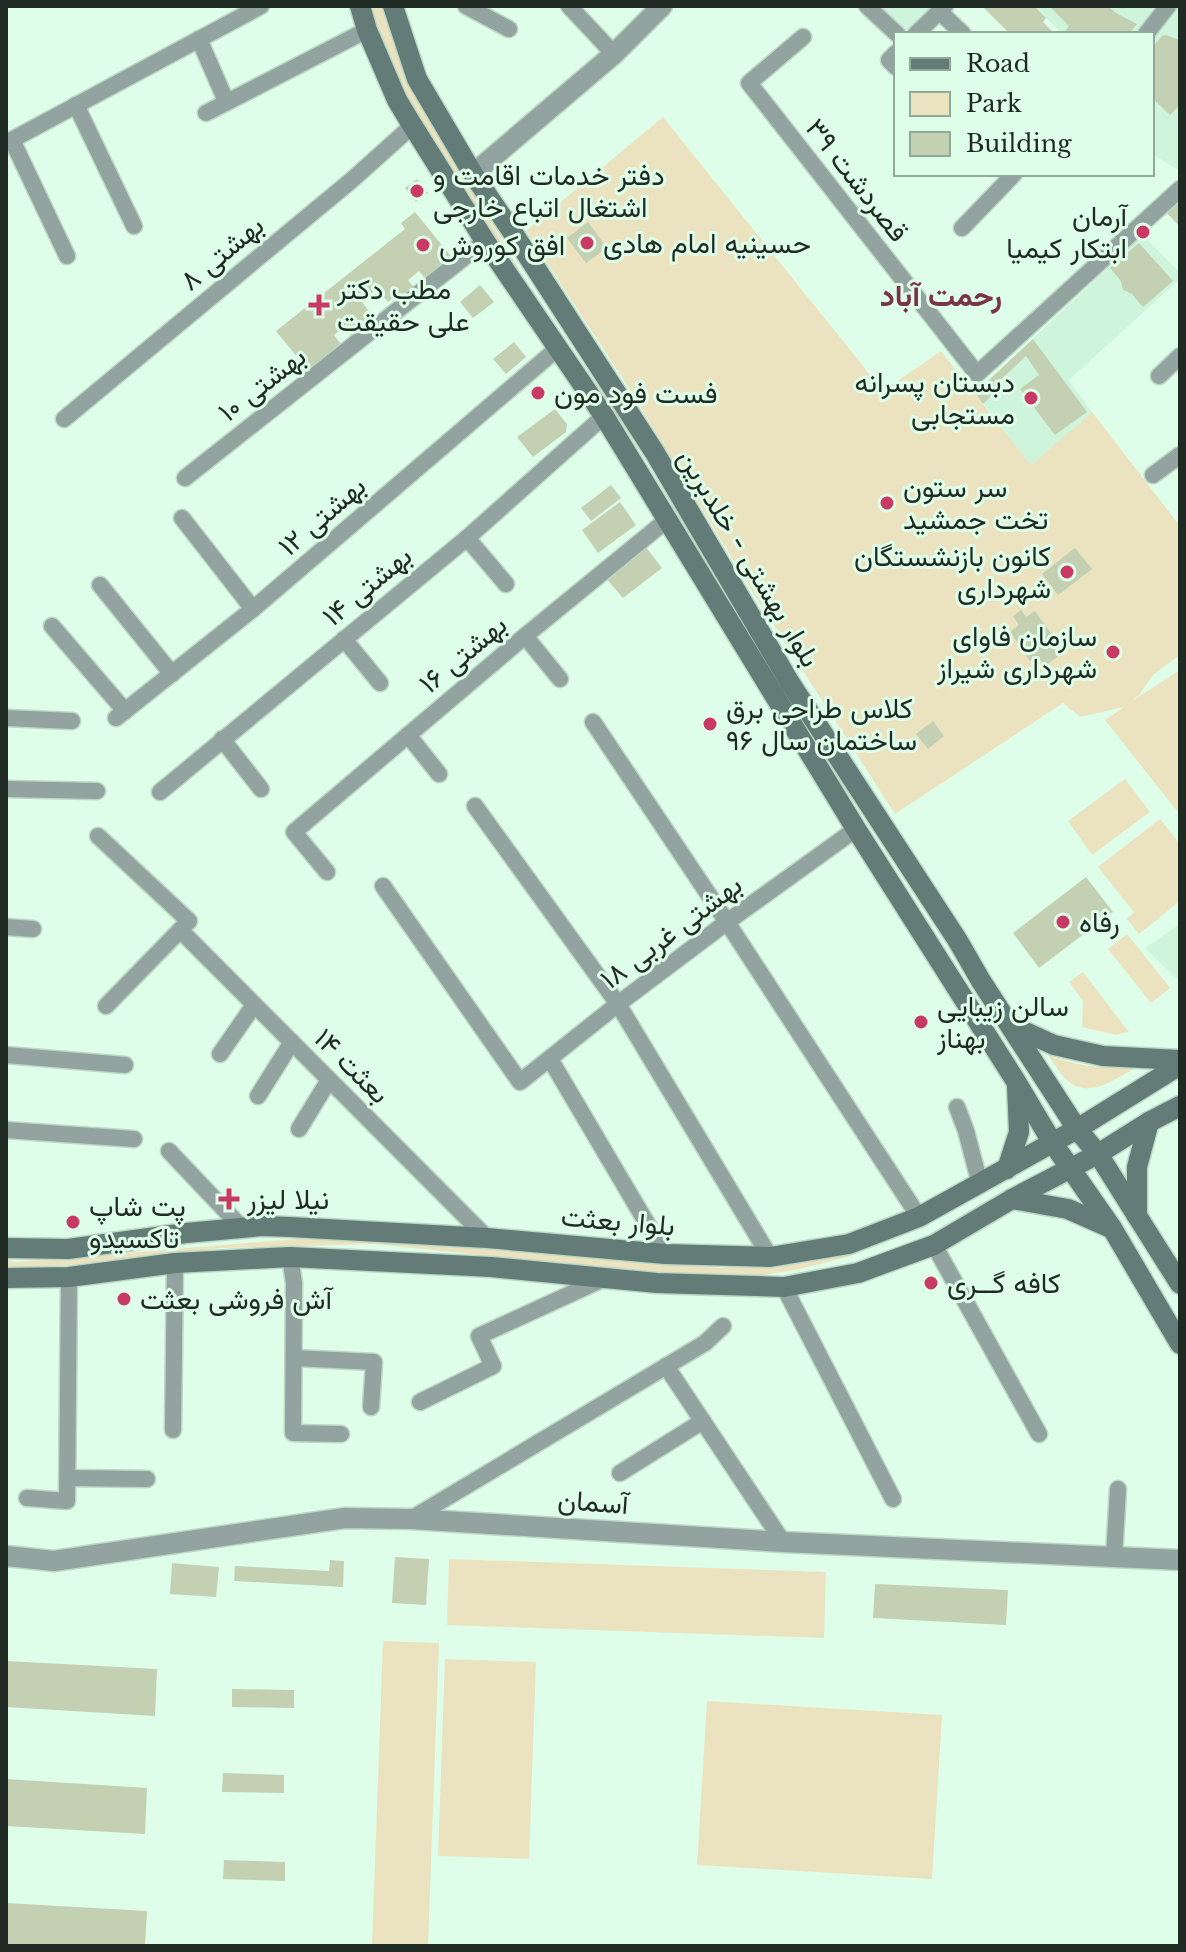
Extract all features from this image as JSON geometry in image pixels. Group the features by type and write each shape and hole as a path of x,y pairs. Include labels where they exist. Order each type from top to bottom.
{"main road":[{"name":"بلوار بهشتی - خلدبرین","path":"360,6 397,100 412,126 485,241 604,416 856,829 1052,1142 1112,1228 1180,1344"},
{"name":"بلوار بهشتی - خلدبرین","path":"393,6 417,79 473,174 655,453 790,683 1180,1284"},
{"path":"529,304 549,288"},
{"path":"961,994 981,981"},
{"path":"1010,1025 1054,1045 1103,1056 1180,1062"},
{"name":"بلوار بعثت","path":"6,1248 68,1249 170,1235 290,1227 487,1238 665,1254 770,1257 854,1242 919,1217 1077,1129 1180,1062"},
{"path":"1007,1169 1019,1132 1017,1083"},
{"name":"بلوار بعثت","path":"6,1278 69,1277 175,1263 290,1257 491,1267 603,1279 784,1287 863,1271 934,1245 1180,1106"},
{"path":"1137,1216 1137,1167 1149,1122"},
{"path":"1012,1199 1068,1209 1112,1228"},
{"path":"290,1227 290,1257"},
{"path":"854,1242 863,1271"}],"street":[{"path":"466,6 509,29"},
{"path":"569,6 614,54"},
{"path":"473,174 614,54 662,6"},
{"path":"867,6 895,32"},
{"path":"1148,32 1168,6"},
{"path":"67,256 9,142 250,9"},
{"path":"918,32 942,9 961,32"},
{"path":"206,113 367,30"},
{"name":"قصردشت ۳۹","path":"803,37 749,83 977,374 1180,189"},
{"path":"199,39 226,101"},
{"path":"76,105 134,226"},
{"name":"۸ بهشتی","path":"64,419 353,179 412,126"},
{"path":"962,228 1012,176"},
{"name":"۱۰ بهشتی","path":"185,478 485,241"},
{"name":"۱۲ بهشتی","path":"52,626 121,714 253,609 558,348"},
{"path":"1159,376 1180,356"},
{"name":"۱۴ بهشتی","path":"160,792 467,538 604,416"},
{"path":"1153,475 1180,455"},
{"path":"182,518 253,609"},
{"name":"۱۶ بهشتی","path":"327,872 294,832 668,519"},
{"path":"467,538 506,584"},
{"path":"100,585 172,674"},
{"path":"525,636 560,679"},
{"path":"344,639 380,683"},
{"path":"6,718 72,721"},
{"path":"593,722 919,1217"},
{"path":"408,735 439,774"},
{"path":"222,739 261,789"},
{"path":"6,789 97,791"},
{"path":"475,806 618,1004 770,1257"},
{"name":"بهشتی غربی ۱۸","path":"383,886 520,1082 618,1004 856,829"},
{"path":"98,836 189,921 106,1006"},
{"path":"6,927 33,929"},
{"name":"بعثت ۱۴","path":"180,930 487,1238"},
{"path":"220,1054 254,1005"},
{"path":"258,1096 292,1042"},
{"path":"6,1055 125,1065"},
{"path":"550,1059 665,1254"},
{"path":"299,1129 329,1080"},
{"path":"957,1107 980,1184"},
{"path":"6,1130 134,1139"},
{"path":"169,1151 242,1228"},
{"path":"934,1245 1039,1434"},
{"path":"290,1257 294,1283 293,1433 341,1434"},
{"path":"173,1430 175,1263"},
{"path":"27,1498 67,1501 69,1277"},
{"path":"420,1402 493,1366 479,1336 603,1279"},
{"path":"784,1287 893,1499"},
{"path":"411,1519 705,1343 723,1326"},
{"path":"295,1358 374,1362 371,1407"},
{"path":"666,1366 783,1542"},
{"path":"620,1473 703,1421"},
{"path":"68,1478 147,1479"},
{"path":"1114,1557 1118,1489"},
{"name":"آسمان","path":"6,1556 54,1561 345,1518 1180,1560"}],"shaded area":[{"path":"869,6 939,6 913,32 895,32"},
{"path":"1034,6 1180,6 1180,171 1154,155 1154,32 1060,32"},
{"path":"1143,235 1180,273 1180,279 1069,380 1092,412 1031,466 975,393"},
{"path":"1180,924 1180,982 1145,948"}],"green space":[{"path":"369,6 385,6 400,63 521,272 483,225 411,119"},
{"path":"663,117 883,391 941,351 1031,465 1092,412 1180,526 1180,655 1153,675 1132,701 1180,670 1180,815 1105,720 1124,707 1080,717 1063,703 895,814 753,593 627,385 526,231"},
{"path":"1125,779 1150,812 1092,855 1068,821"},
{"path":"1160,819 1180,844 1180,901 1139,934 1127,919 1134,912 1098,867"},
{"path":"1127,934 1170,988 1151,1003 1108,949"},
{"path":"1083,972 1129,1032 1116,1035 1082,1027 1083,1001 1069,982"},
{"path":"1048,1055 1093,1066 1139,1066 1104,1085 1085,1088 1068,1081"},
{"path":"308,1238 382,1238 721,1268 786,1263 850,1251 851,1256 757,1276 715,1277 374,1244 222,1248 86,1264 6,1268 6,1260 17,1262"},
{"path":"449,1559 826,1572 824,1638 447,1625"},
{"path":"383,1641 439,1643 428,1946 372,1946"},
{"path":"445,1659 536,1662 529,1859 438,1856"},
{"path":"707,1701 942,1715 932,1879 697,1865"}],"building":[{"path":"982,6 1034,6 1046,18 1043,22 1053,32 1008,32"},
{"path":"1049,6 1108,6 1137,24 1131,32 1064,32 1069,26"},
{"path":"1162,36 1180,40 1180,105 1170,115 1154,100 1154,45"},
{"name":"دفتر خدمات اقامت و اشتغال اتباع خارجی","path":"417,179 428,193 416,202 405,188"},
{"path":"1180,198 1180,227 1166,212"},
{"path":"415,212 454,260 427,281 419,271 408,280 415,289 401,301 396,295 388,302 377,289 361,301 372,315 364,321 368,326 353,338 344,327 334,335 343,347 310,373 276,331 405,229 401,223"},
{"name":"حسینیه امام هادی","path":"588,222 607,248 586,263 567,238"},
{"path":"1139,243 1173,281 1143,307 1132,294 1123,290 1121,281 1110,268"},
{"path":"480,285 494,302 473,318 460,302"},
{"path":"1033,339 1087,412 1055,435 1020,389 1039,375 1026,356 991,389 994,393 983,404 975,393"},
{"path":"514,342 526,357 506,374 493,359"},
{"path":"555,409 567,424 566,432 533,457 517,437"},
{"path":"611,485 621,498 591,521 581,508"},
{"path":"620,502 636,525 598,553 582,530"},
{"path":"645,546 662,568 623,598 605,577"},
{"name":"کانون بازنشستگان شهرداری","path":"1075,548 1092,569 1058,595 1042,574"},
{"path":"1021,610 1026,617 1035,611 1058,643 1054,646 1060,655 1045,666 1037,656 1030,661 1010,632 1019,625 1013,616"},
{"path":"933,721 944,736 928,749 916,734"},
{"name":"رفاه","path":"1086,877 1113,912 1039,968 1013,933"},
{"path":"395,1557 429,1559 426,1605 392,1603"},
{"path":"330,1560 344,1561 343,1587 234,1581 235,1566 329,1571"},
{"path":"172,1563 219,1567 216,1597 170,1594"},
{"path":"875,1584 1008,1590 1006,1625 873,1618"},
{"path":"6,1661 157,1669 155,1716 6,1707"},
{"path":"232,1689 294,1690 294,1708 232,1707"},
{"path":"223,1773 284,1775 284,1793 222,1792"},
{"path":"6,1779 147,1788 145,1834 6,1826"},
{"path":"224,1860 285,1862 285,1881 223,1879"},
{"path":"6,1903 147,1911 145,1946 6,1946"}],"place":[{"name":"دفتر خدمات اقامت و اشتغال اتباع خارجی","path":"417,191"},
{"name":"آرمان ابتکار کیمیا","path":"1143,232"},
{"name":"حسینیه امام هادی","path":"587,243"},
{"name":"افق کوروش","path":"423,245"},
{"name":"مطب دکتر علی حقیقت","path":"319,305"},
{"name":"فست فود مون","path":"538,393"},
{"name":"دبستان پسرانه مستجابی","path":"1031,398"},
{"name":"سر ستون تخت جمشید","path":"887,503"},
{"name":"کانون بازنشستگان شهرداری","path":"1067,572"},
{"name":"سازمان فاوای شهرداری شیراز","path":"1113,652"},
{"name":"کلاس طراحی برق ساختمان سال ۹۶","path":"710,724"},
{"name":"رفاه","path":"1063,922"},
{"name":"سالن زیبایی بهناز","path":"921,1022"},
{"name":"نیلا لیزر","path":"229,1199"},
{"name":"پت شاپ تاکسیدو","path":"73,1222"},
{"name":"کافه گــری","path":"931,1283"},
{"name":"آش فروشی بعثت","path":"124,1299"}],"district":[{"name":"رحمت آباد","path":"941,295"}]}
